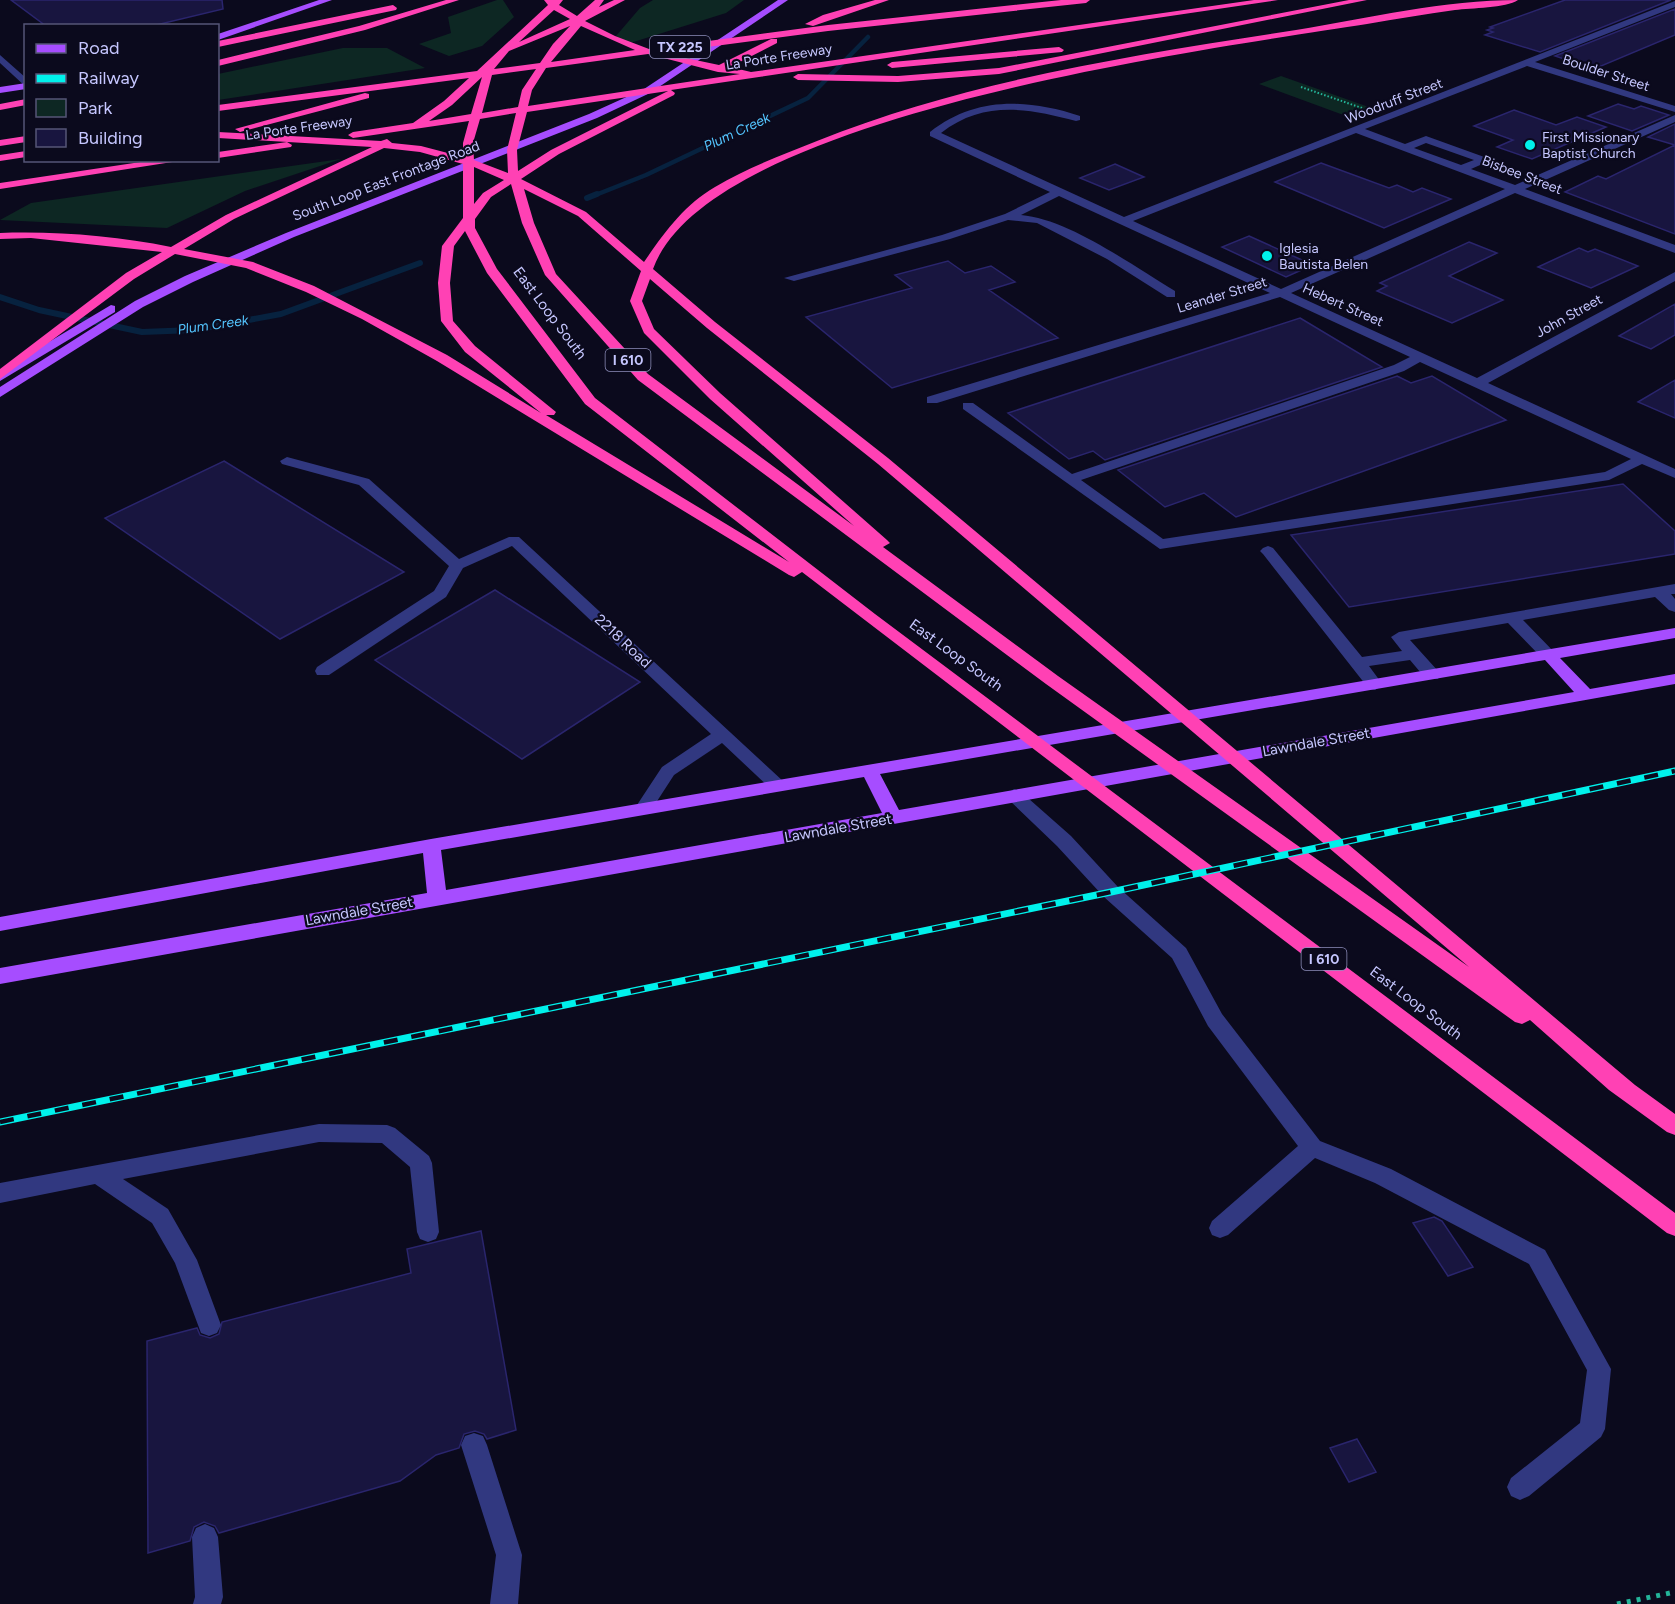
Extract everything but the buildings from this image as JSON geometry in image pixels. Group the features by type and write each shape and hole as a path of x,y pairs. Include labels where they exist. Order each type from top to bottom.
{"highway":[{"path":"219,44 427,0"},
{"path":"219,63 362,28 455,0"},
{"path":"548,0 589,28 622,43 661,56 750,72 870,81 947,77 999,71 1362,0"},
{"path":"50,341 119,284 230,217 366,155 448,103 559,0"},
{"name":"East Loop South","path":"600,0 556,46 527,90 512,150 512,168 518,193 551,275 643,377 966,618 1675,1126"},
{"path":"477,61 533,41 621,0"},
{"path":"753,51 843,0"},
{"path":"613,462 470,349 447,321 444,283 448,246 488,195 555,152 753,51 826,17 885,0"},
{"name":"La Porte Freeway","path":"219,108 828,28 1086,0"},
{"name":"La Porte Freeway","path":"219,155 771,74 1044,31 1274,0"},
{"path":"771,74 922,63 1064,49 1514,0"},
{"path":"372,2 412,4"},
{"path":"966,618 716,396 648,330 636,301 650,262 681,219 716,191 760,167 930,104 1141,57 1451,8"},
{"name":"East Loop South","path":"491,62 468,143 469,228 491,270 590,401 869,617 973,693 1675,1226"},
{"path":"219,134 309,113 465,65"},
{"path":"0,106 24,102"},
{"path":"219,134 336,140 421,149 489,168 536,189 582,214 711,325 883,461 1129,667 1627,1091"},
{"path":"0,143 24,139"},
{"path":"0,158 24,154"},
{"path":"0,179 93,162"},
{"path":"0,186 166,162"},
{"path":"0,236 32,235 139,244 249,265 310,289 366,316 442,358 869,617"}],"main road":[{"path":"219,37 328,0"},
{"name":"South Loop East Frontage Road","path":"0,393 138,304 168,289 632,88 767,0"},
{"name":"South Loop East Frontage Road","path":"0,376 50,341 88,321 155,286 279,230 397,189 592,116 646,91 784,0"},
{"path":"0,90 24,85"},
{"path":"0,924 431,845 1375,686 1675,633"},
{"path":"1549,655 1586,695"},
{"name":"Lawndale Street","path":"0,976 1675,679"},
{"path":"869,770 894,818"},
{"path":"431,845 437,897"}],"street":[{"name":"Woodruff Street","path":"1123,221 1675,4"},
{"path":"0,58 24,83"},
{"name":"Boulder Street","path":"1528,63 1675,110"},
{"name":"Hebert Street","path":"1076,118 1046,107 1005,105 959,116 945,123 934,134 1675,474"},
{"name":"Leander Street","path":"932,400 1281,293 1675,118"},
{"name":"Bisbee Street","path":"1357,130 1675,249"},
{"path":"1405,148 1426,139 1483,160 1462,169"},
{"path":"790,278 946,237 1007,217 1060,192"},
{"path":"1007,217 1040,220 1110,257 1171,294"},
{"name":"John Street","path":"1478,383 1675,276"},
{"path":"1070,479 1399,368 1422,356"},
{"path":"968,406 1160,543 1609,476 1641,459"},
{"path":"286,461 364,482 458,565 440,594 323,671"},
{"name":"2218 Road","path":"458,565 514,540 778,786"},
{"path":"1268,551 1375,686"},
{"path":"1432,675 1399,637 1668,592 1675,607"},
{"path":"1513,619 1549,655"},
{"path":"1359,663 1413,654"},
{"path":"644,808 668,771 723,734"},
{"path":"1014,795 1064,841 1111,891 1179,953 1215,1020 1312,1147 1383,1176 1537,1257 1599,1369 1592,1429 1520,1487"},
{"path":"0,1193 319,1133 387,1134 421,1163 428,1232"},
{"path":"1220,1228 1312,1147"},
{"path":"99,1175 160,1216 184,1260 209,1325"},
{"path":"474,1446 509,1555 504,1604"},
{"path":"205,1537 209,1598 207,1604"}],"path":[{"path":"1301,87 1387,118"},
{"path":"1617,1604 1675,1592"}],"green space":[{"path":"503,0 514,17 482,46 449,56 419,44 451,33 448,17"},
{"path":"653,0 744,0 726,13 627,44 616,36 640,8"},
{"path":"343,48 387,48 425,68 219,100 219,74"},
{"path":"1281,76 1380,111 1357,120 1259,84"},
{"path":"341,159 245,191 167,228 0,220 31,203"}],"waterway":[{"name":"Plum Creek","path":"593,196 646,175 808,98 868,37"},
{"name":"Plum Creek","path":"587,198 597,194"},
{"name":"Plum Creek","path":"0,297 39,310 142,332 194,330 281,314 420,263"}],"railway":[{"path":"0,1122 1111,892 1675,771"}],"place":[{"name":"First Missionary Baptist Church","path":"1530,145"},
{"name":"Iglesia Bautista Belen","path":"1267,256"}]}
